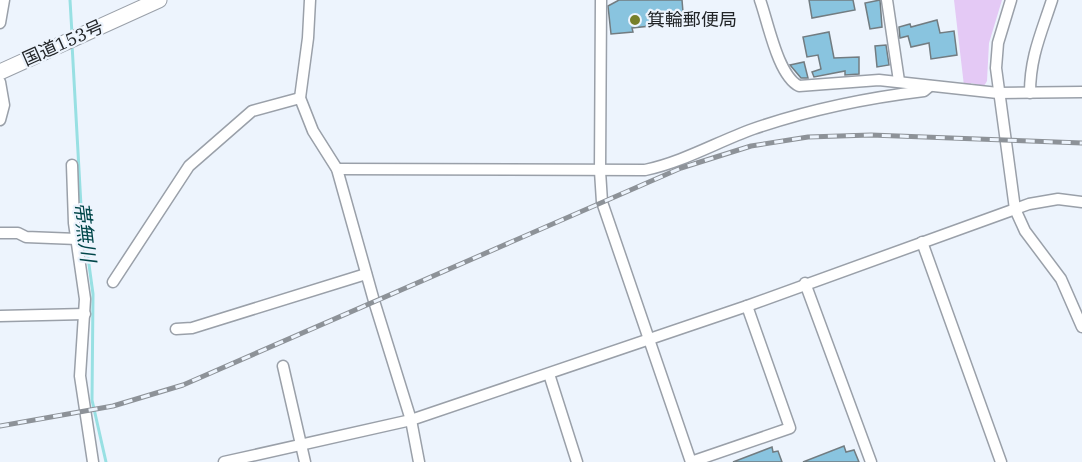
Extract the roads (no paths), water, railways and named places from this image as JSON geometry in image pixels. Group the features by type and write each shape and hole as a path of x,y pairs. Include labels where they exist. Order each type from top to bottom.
{"highway":[{"name":"国道153号","path":"0,72 159,0"}],"street":[{"path":"0,23 4,0"},
{"path":"310,0 308,38 302,68 300,98 313,130 337,169 366,274 411,420 419,462"},
{"path":"601,0 600,171 603,202 691,462 790,428 747,306"},
{"path":"760,0 782,67 791,82 807,86 839,82 899,81 998,93 1082,92"},
{"path":"887,0 899,81"},
{"path":"1011,0 998,43 996,68 1015,209 1025,231 1061,279 1082,327"},
{"path":"1030,93 1030,66 1052,0"},
{"path":"0,82 4,105 0,120"},
{"path":"337,169 645,170 662,167 751,129 864,99 924,91 930,86"},
{"path":"113,282 189,166 252,111 300,98"},
{"path":"72,165 76,239 86,299 80,376 93,462"},
{"path":"224,462 411,420 650,340 1044,199 1082,202"},
{"path":"0,233 18,233 26,237 76,239"},
{"path":"922,242 1001,462"},
{"path":"176,329 192,328 366,274"},
{"path":"805,283 871,462"},
{"path":"0,316 85,314"},
{"path":"283,366 305,462"},
{"path":"549,374 577,462"}],"waterway":[{"name":"帯無川","path":"70,0 72,34"},
{"name":"帯無川","path":"72,44 81,206 93,294 92,400 106,462"}],"railway":[{"path":"0,426 113,406 183,385 681,168 751,146 808,137 871,135 1082,143"}],"place":[{"name":"箕輪郵便局","path":"635,20"}]}
